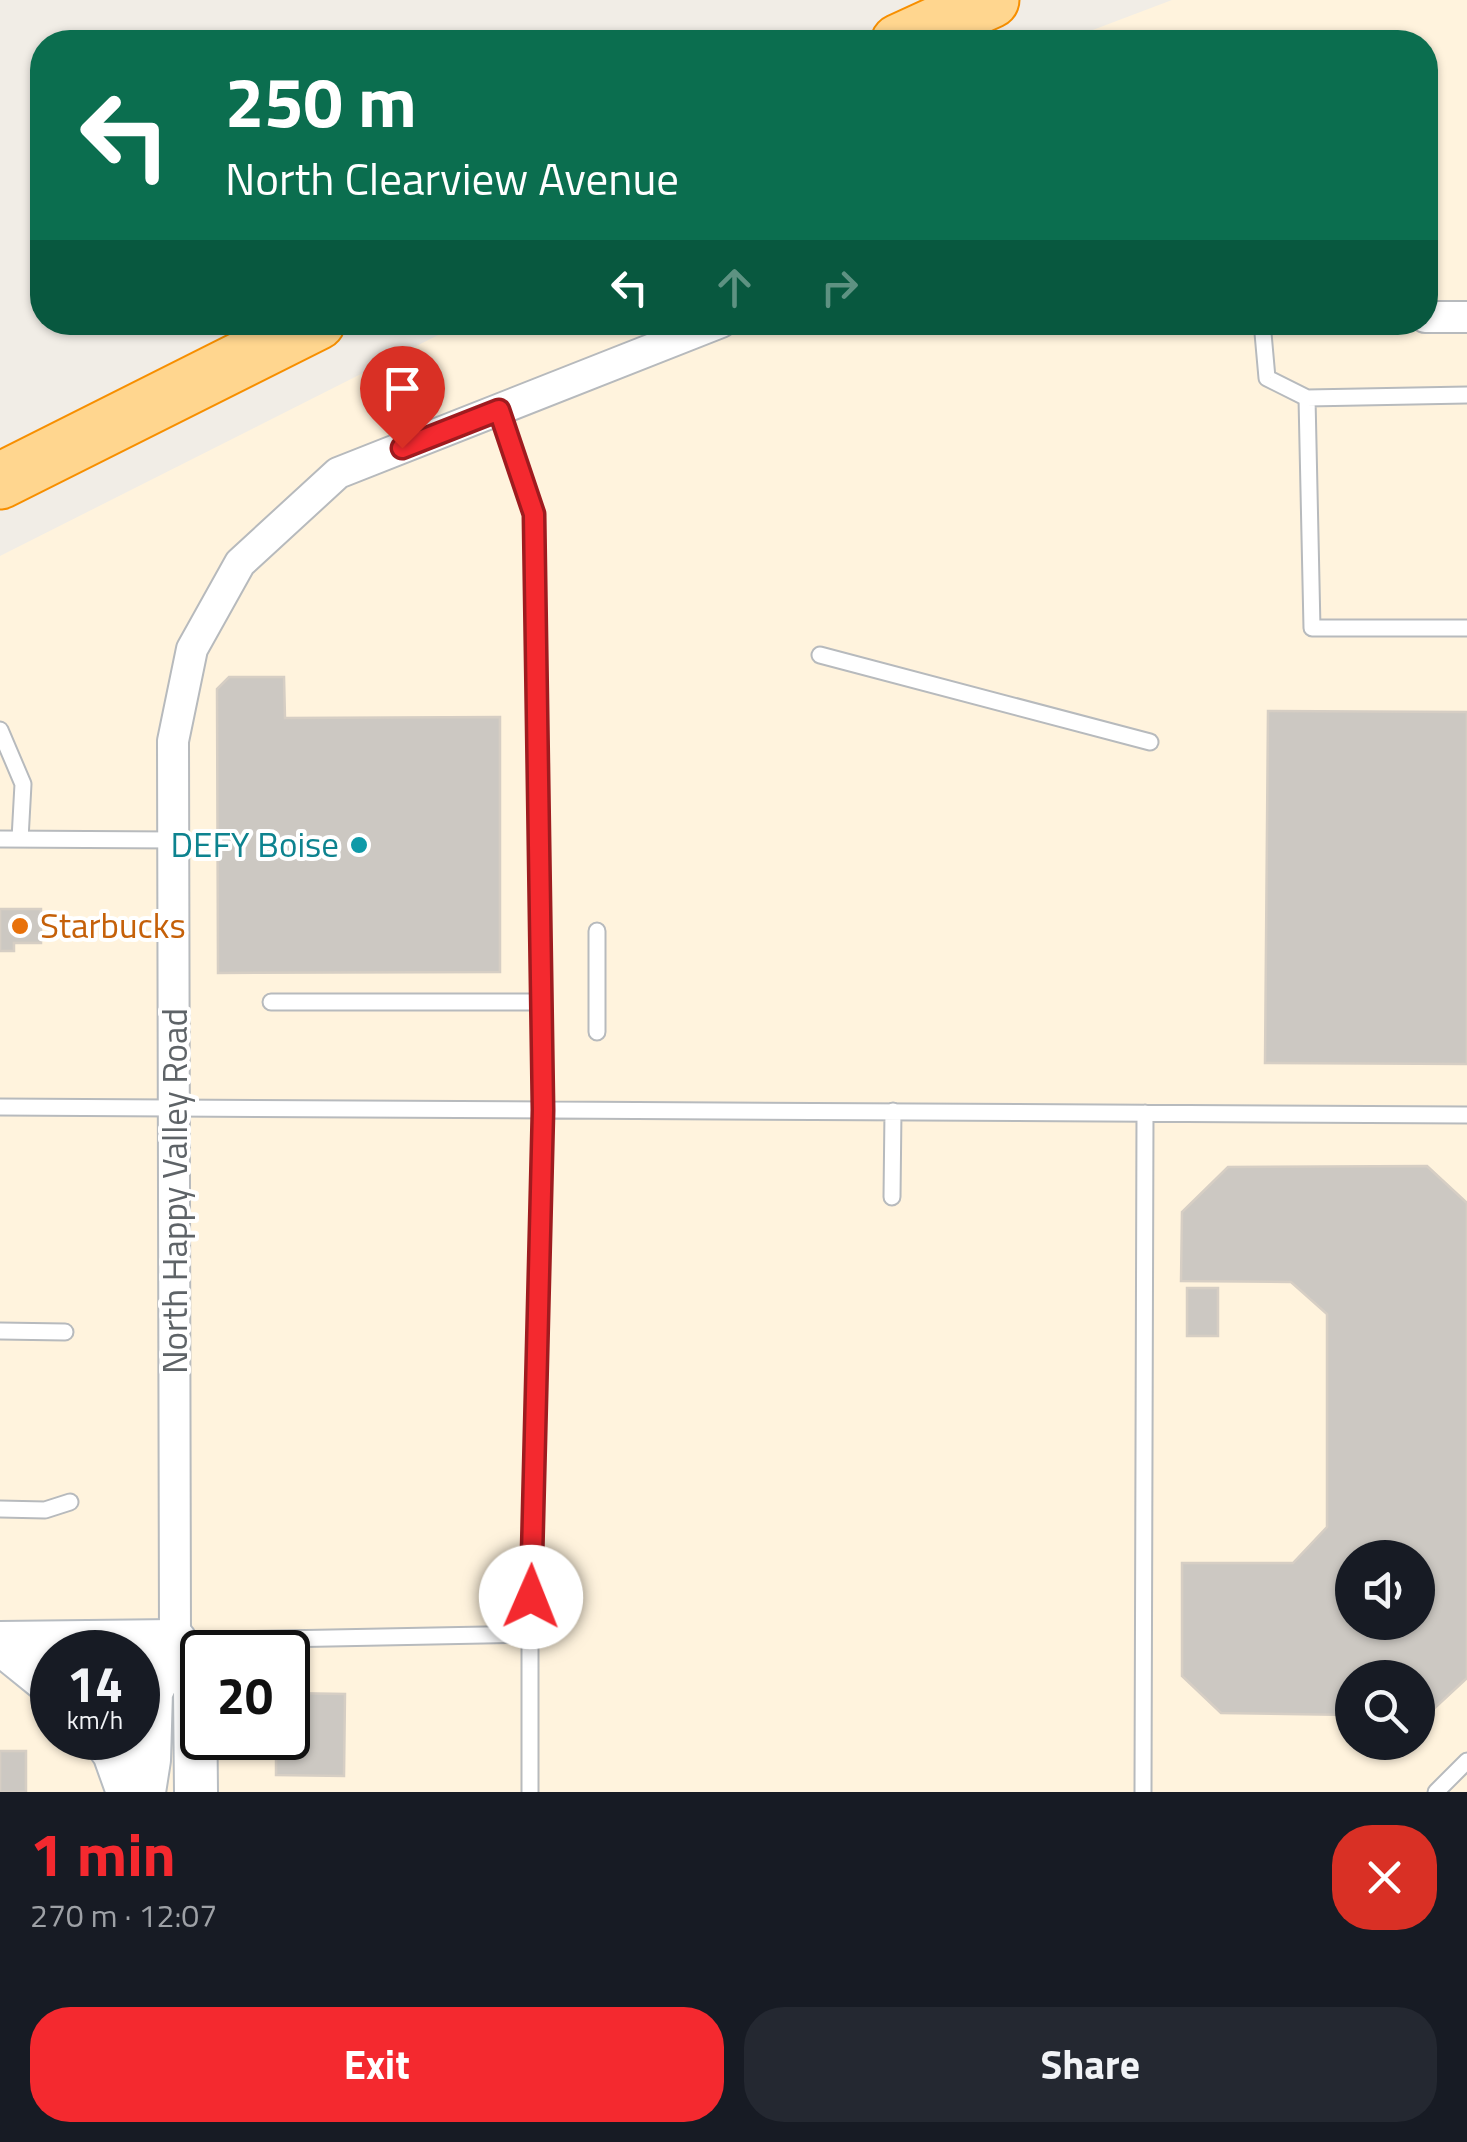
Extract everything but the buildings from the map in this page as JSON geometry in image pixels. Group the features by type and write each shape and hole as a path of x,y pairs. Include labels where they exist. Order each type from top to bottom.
{"highway":[{"path":"925,30 991,0"},
{"path":"13,467 290,335"}],"main road":[{"path":"0,1643 175,1641"},
{"name":"North Happy Valley Road","path":"144,1792 151,1692 175,1641"},
{"name":"North Happy Valley Road","path":"175,1641 196,1690 196,1792"},
{"path":"0,1643 30,1667"},
{"path":"117,1760 128,1792"}],"street":[{"path":"1438,317 1467,317"},
{"name":"North Happy Valley Road","path":"175,1641 173,740 192,649 240,562 338,473 688,335"}],"lane":[{"path":"1263,335 1267,378 1307,398 1467,396"},
{"path":"1307,398 1312,628 1467,628"},
{"path":"499,410 534,514 543,1110 530,1634 530,1792"},
{"path":"820,654 1150,742"},
{"path":"0,730 23,784 20,839"},
{"path":"0,839 174,840"},
{"path":"597,931 597,1032"},
{"path":"270,1002 541,1002"},
{"path":"0,1107 1467,1114"},
{"path":"892,1197 894,1111"},
{"path":"1143,1792 1145,1113"},
{"path":"0,1332 65,1332"},
{"path":"0,1509 45,1510 70,1502"},
{"path":"175,1641 530,1634"},
{"path":"1436,1792 1467,1761"}],"shaded area":[{"path":"1172,0 1467,0 1467,1792 0,1792 0,556 438,335 1438,335 1438,30 1093,30"}],"place":[{"name":"DEFY Boise","path":"359,845"},
{"name":"Starbucks","path":"20,926"}],"route":[{"path":"402,448 499,410 534,514 543,1110 531,1597"}]}
